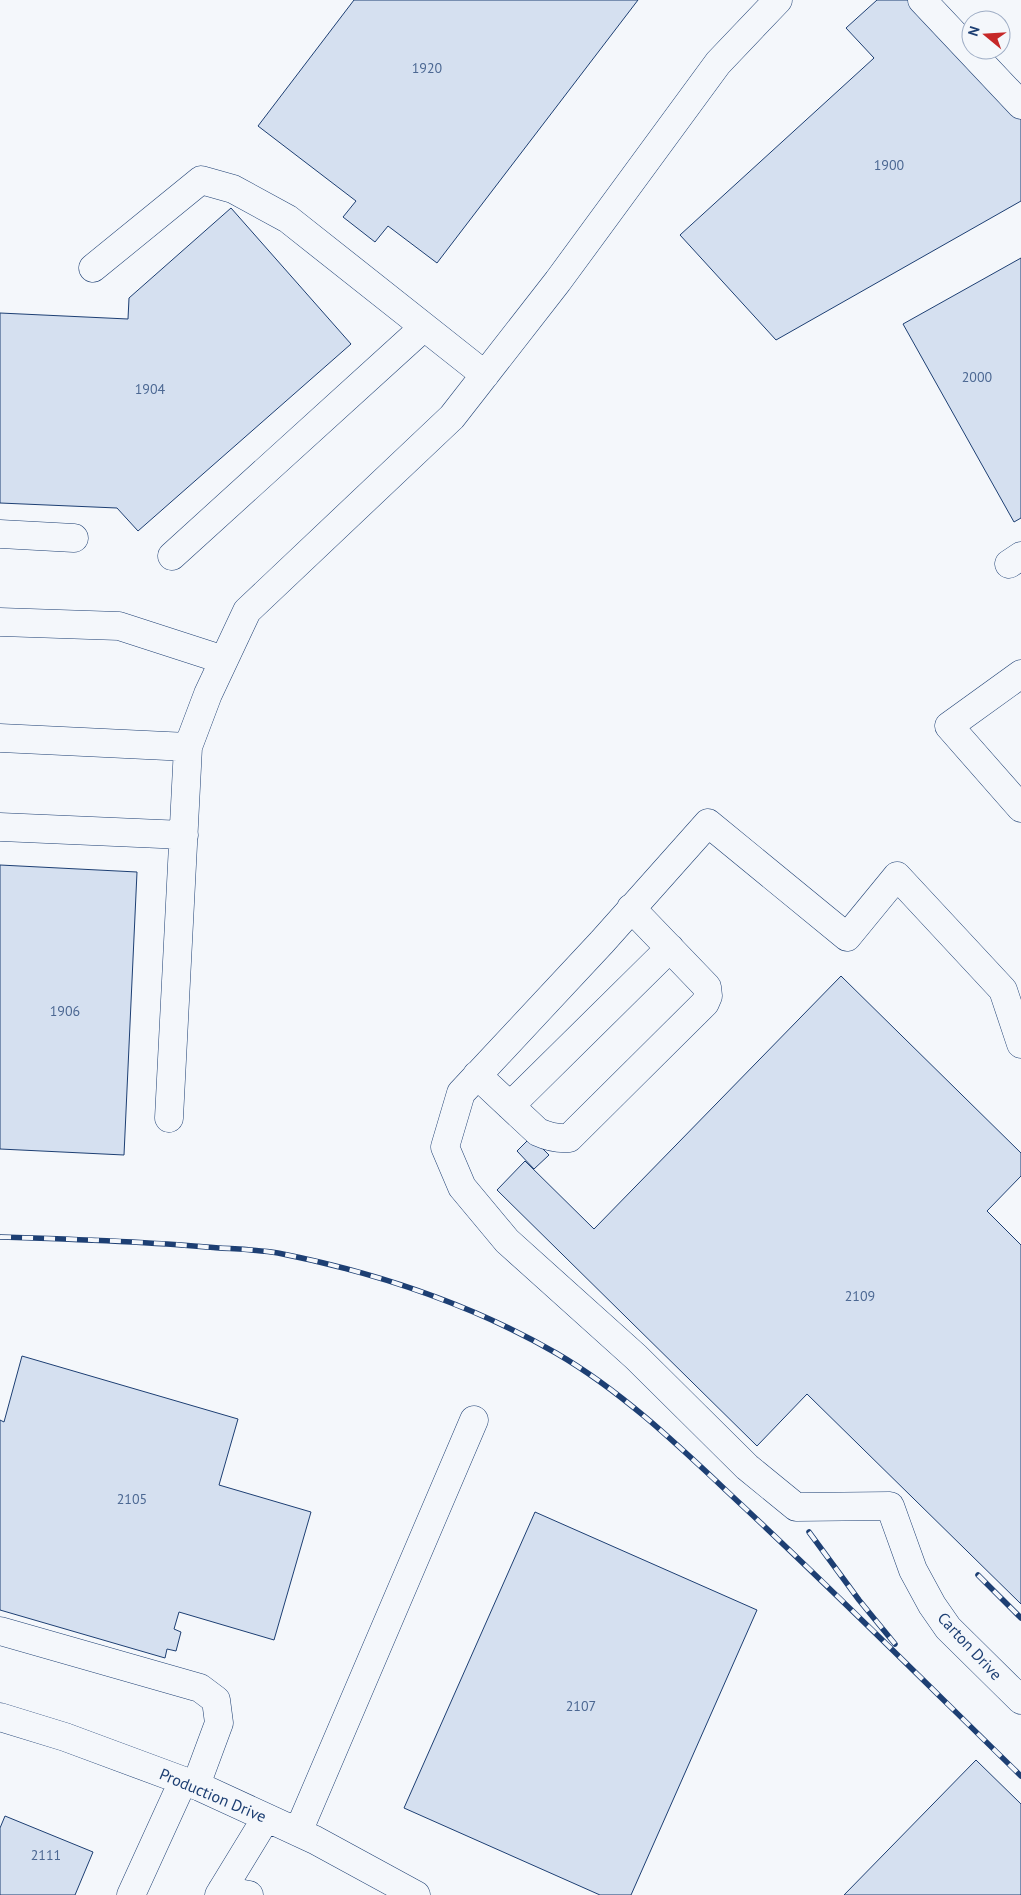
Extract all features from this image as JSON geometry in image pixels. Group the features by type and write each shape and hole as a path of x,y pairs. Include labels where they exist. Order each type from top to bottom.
{"street":[{"path":"169,1118 188,747 208,694 247,611 452,418 558,281 718,63 778,0"},
{"path":"922,0 1021,105"},
{"path":"93,268 202,180 234,189 288,220 485,375"},
{"path":"172,556 424,327"},
{"path":"0,534 74,538"},
{"path":"0,622 119,626 224,660"},
{"path":"1021,674 949,726 1021,808"},
{"path":"0,738 188,747"},
{"path":"632,908 707,986 708,996 705,1003 569,1138 558,1139 548,1137 538,1132 477,1075 708,823 847,937 897,876 1003,990 1021,1044"},
{"path":"0,827 184,835"},
{"path":"510,1106 670,948"},
{"name":"Carton Drive","path":"477,1075 461,1093 445,1147 462,1187 507,1241 636,1357 747,1467 796,1507 890,1506 913,1570 932,1605 948,1628 1021,1700"},
{"path":"298,1832 474,1420"},
{"path":"0,1631 200,1688 216,1700 218,1723 190,1783 131,1895"},
{"name":"Production Drive","path":"0,1717 65,1737 190,1783 298,1832 416,1895"},
{"path":"249,1895 220,1892 266,1818"}],"building":[{"path":"354,0 638,0 437,263 388,226 375,242 343,217 356,201 258,126"},
{"path":"877,0 912,0 961,53 961,60 967,60 1021,119 1021,201 776,340 680,235 874,58 846,28"},
{"path":"231,208 351,344 138,531 117,508 0,503 0,313 128,319 129,298"},
{"path":"1021,258 1021,518 1014,522 903,324"},
{"path":"0,865 137,872 124,1155 0,1149"},
{"path":"841,976 1021,1153 1021,1176 987,1211 1021,1245 1021,1604 807,1394 757,1446 497,1190 525,1161 594,1229"},
{"path":"531,1137 549,1155 534,1169 517,1151"},
{"path":"22,1356 238,1419 219,1485 311,1512 274,1640 179,1612 174,1629 181,1632 176,1651 167,1649 165,1658 0,1610 0,1420 4,1422"},
{"path":"535,1512 757,1610 631,1895 600,1895 404,1808"},
{"path":"976,1760 1021,1804 1021,1895 844,1895"},
{"path":"5,1816 93,1852 75,1895 0,1895 0,1828"}],"railway":[{"path":"0,1237 154,1243 278,1253 386,1280 456,1305 524,1335 556,1353 608,1387 656,1426 816,1576 1021,1776"},
{"path":"809,1532 859,1600 895,1644"},
{"path":"978,1575 1021,1618"}]}
